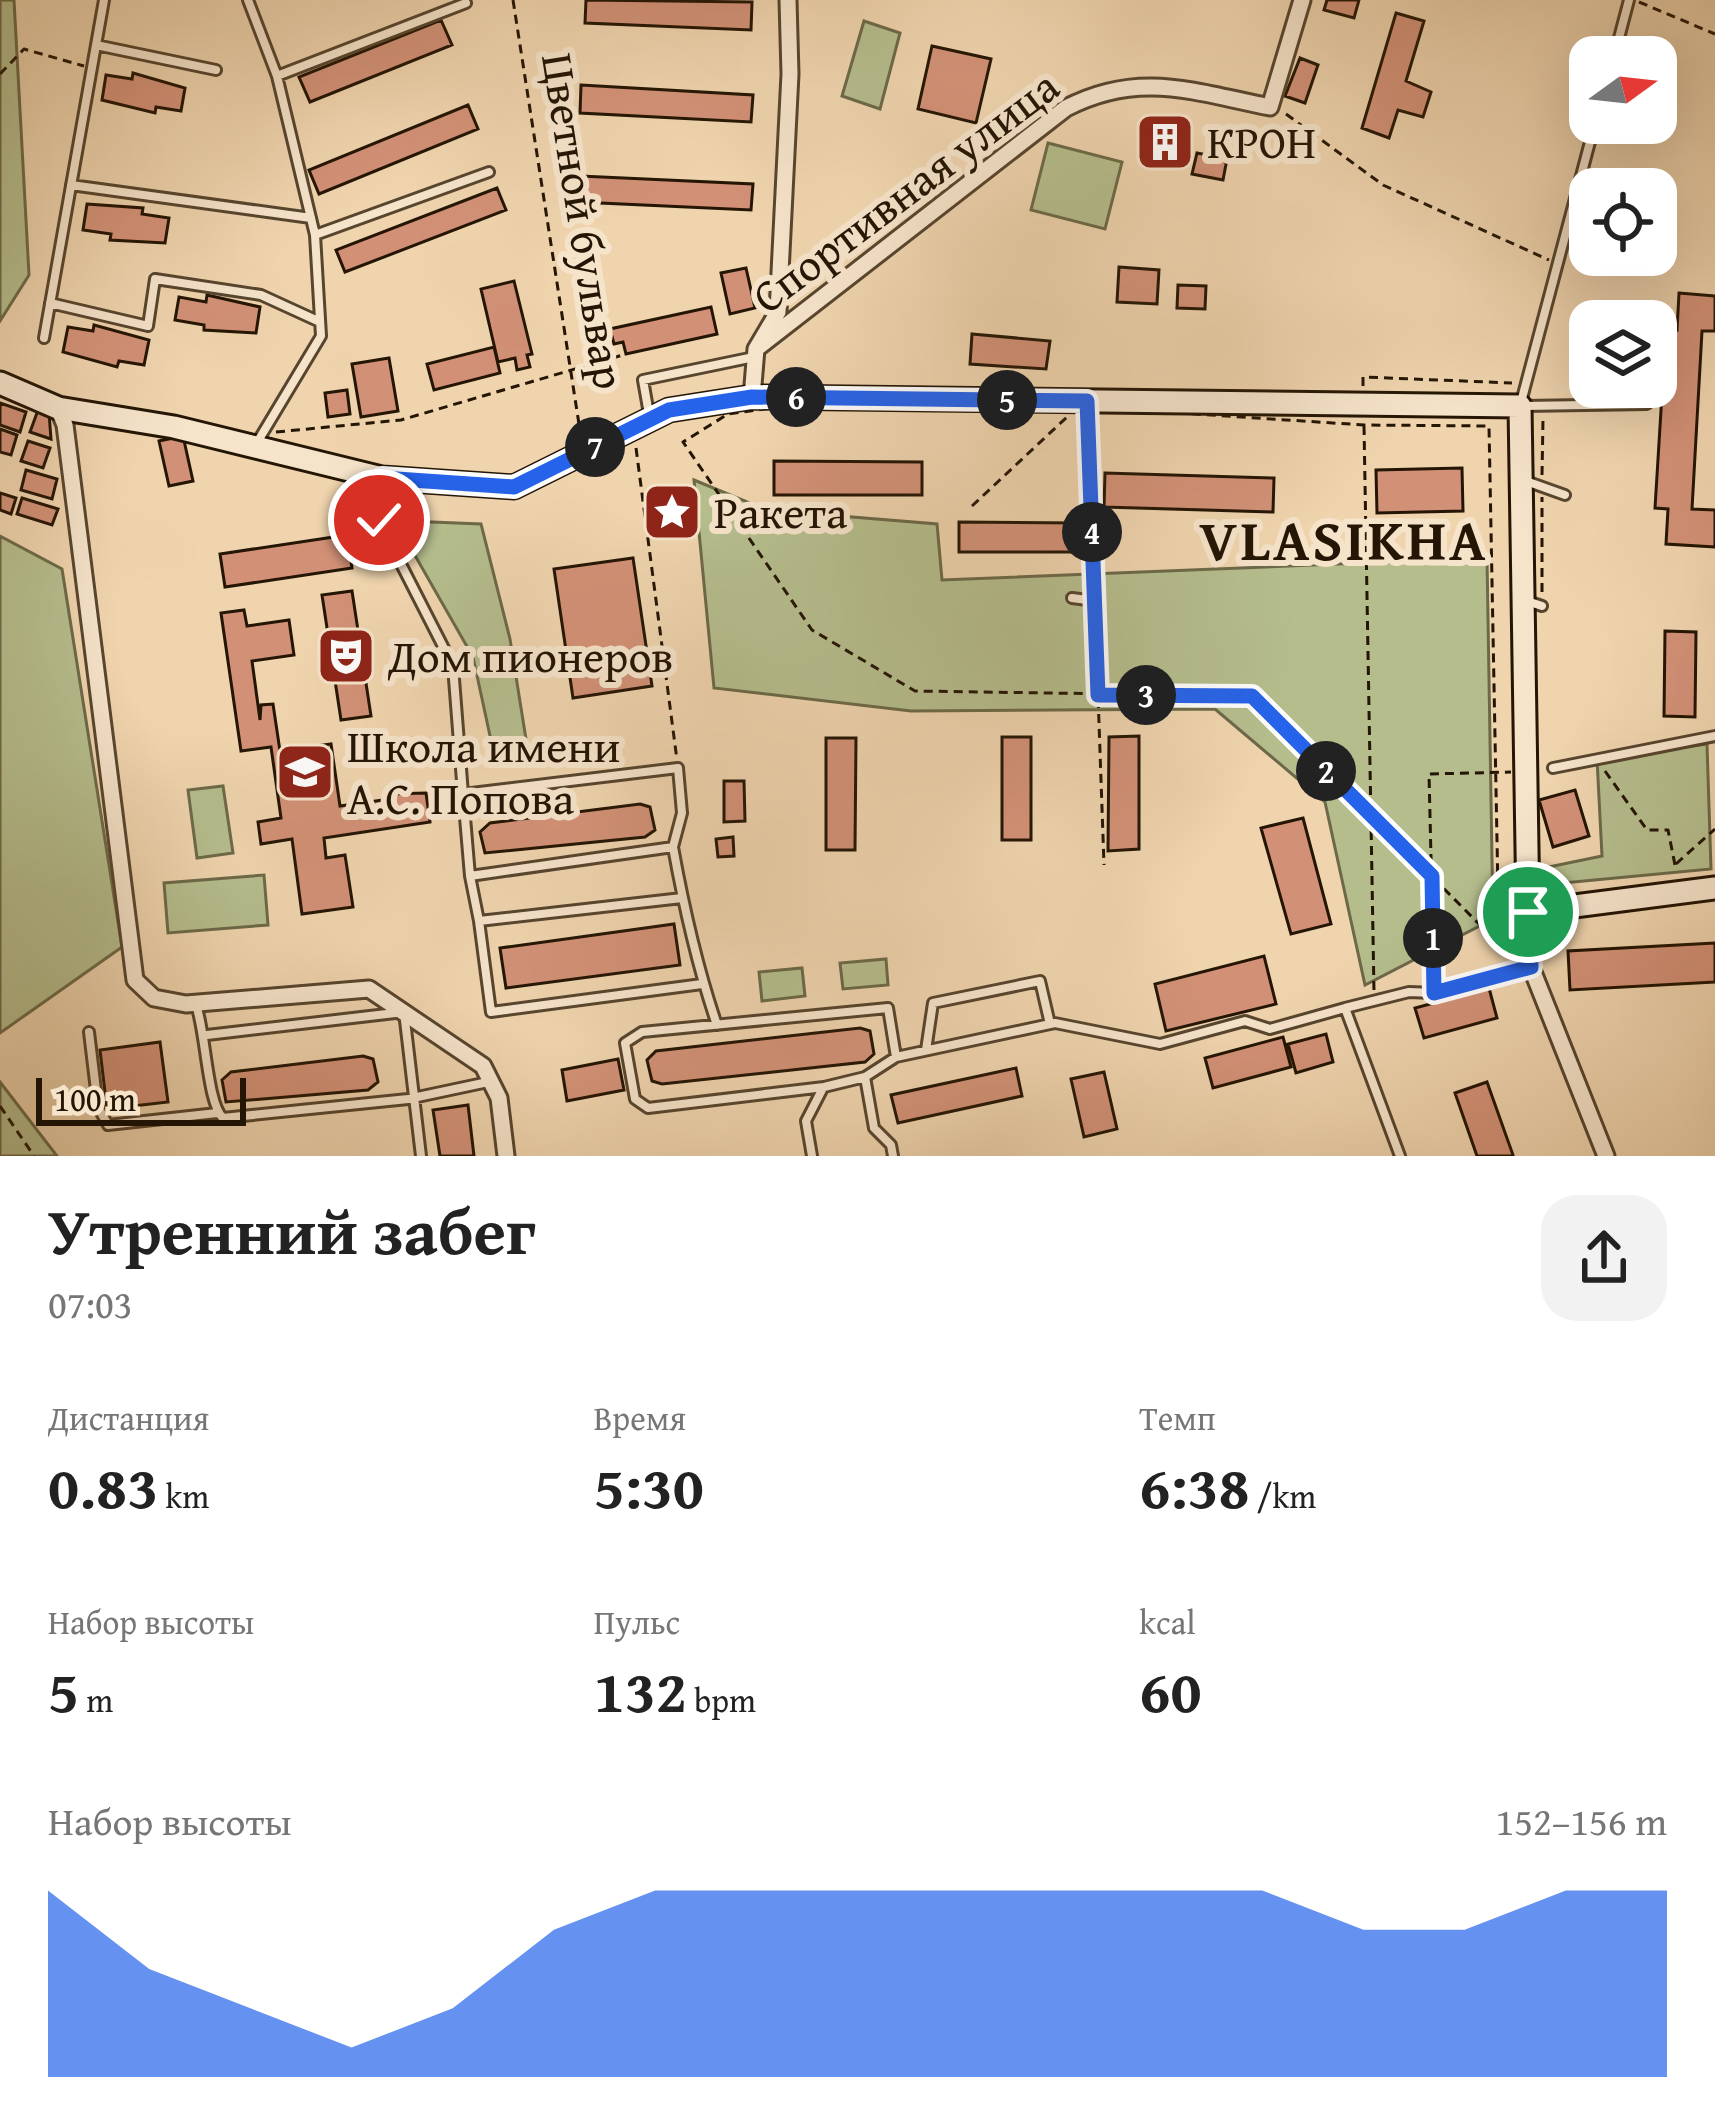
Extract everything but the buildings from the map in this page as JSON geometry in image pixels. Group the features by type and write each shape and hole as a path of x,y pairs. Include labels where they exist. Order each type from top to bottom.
{"street":[{"path":"752,397 756,353 778,312 790,74 788,0"},
{"path":"1271,103 1302,0"},
{"name":"Спортивная улица","path":"756,353 1066,108 1102,90 1162,85 1271,103"},
{"path":"0,383 58,408 258,440 382,478 514,487 669,410 752,397 1364,415 1528,400 1536,599 1525,772 1531,967 1606,1156"},
{"path":"58,408 65,425 129,966 135,980 154,998 195,1004 369,989 483,1066 499,1097 506,1156"},
{"path":"1528,912 1715,888"}],"lane":[{"path":"44,338 104,0"},
{"path":"248,0 277,76 315,235 321,336 258,440"},
{"path":"1621,36 1632,0"},
{"path":"277,76 466,3"},
{"path":"96,45 216,70"},
{"path":"1569,401 1528,400 1556,263 1589,144"},
{"path":"315,235 489,172"},
{"path":"71,185 311,218"},
{"path":"50,303 148,326 155,278 262,295 320,322"},
{"path":"642,423 643,380 756,353"},
{"path":"1072,598 1095,601 1084,405"},
{"path":"382,478 379,520 453,666 470,876 491,1012 703,984"},
{"path":"1532,483 1564,495"},
{"path":"1553,768 1715,736"},
{"path":"463,794 678,767 682,813 673,847 703,984 717,1025"},
{"path":"470,876 673,847"},
{"path":"479,921 682,898"},
{"path":"896,1057 888,1008 643,1032 625,1042 634,1099 648,1108 824,1087 865,1077 896,1057 1051,1024 1160,1044 1245,1021 1270,1029 1374,1000 1409,992 1434,993 1531,967"},
{"path":"926,1050 933,1003 1040,981 1051,1024"},
{"path":"195,1004 207,1035 217,1113"},
{"path":"1345,1008 1400,1156"},
{"path":"207,1035 404,1012 421,1156"},
{"path":"89,1032 98,1107 108,1125 217,1113 231,1118 491,1082"},
{"path":"865,1077 874,1128 891,1145 893,1156"},
{"path":"812,1156 806,1121 824,1087"}],"path":[{"name":"Цветной бульвар","path":"513,0 584,452"},
{"path":"1632,0 1715,34"},
{"path":"0,74 24,50 92,68"},
{"path":"1271,103 1383,185 1556,263"},
{"path":"258,440 401,420 626,354"},
{"path":"1374,1000 1363,377 1504,380 1528,400 1536,599"},
{"path":"972,506 1084,405"},
{"path":"1084,405 1364,415 1489,426 1499,944 1252,696 915,691 812,630 683,442 728,414 771,408 1084,405"},
{"path":"642,423 678,767"},
{"path":"1095,601 1104,866"},
{"path":"1597,759 1647,830 1668,830 1675,865 1715,829"},
{"path":"1434,993 1430,774 1525,772"},
{"path":"0,1106 34,1156"}],"green space":[{"path":"0,0 14,0 29,275 0,321"},
{"path":"864,21 900,33 880,109 842,96"},
{"path":"1048,143 1122,162 1105,229 1031,210"},
{"path":"694,480 767,510 937,524 942,580 1487,558 1493,919 1365,985 1325,802 1215,709 911,711 714,688"},
{"path":"407,521 481,524 510,639 526,739 492,745 473,657 413,552"},
{"path":"0,536 62,569 122,947 0,1033"},
{"path":"1707,744 1711,869 1531,886 1534,870 1602,856 1597,759"},
{"path":"223,786 233,853 197,858 188,790"},
{"path":"264,875 268,925 168,933 164,883"},
{"path":"886,959 888,985 843,989 840,963"},
{"path":"802,968 805,996 762,1001 759,972"},
{"path":"0,1082 57,1156 0,1156"}],"place":[{"name":"КРОН","path":"1165,142"},
{"name":"Ракета","path":"672,512"},
{"name":"Дом пионеров","path":"346,656"},
{"name":"Школа имени А.С. Попова","path":"305,772"}],"district":[{"name":"VLASIKHA","path":"1344,540"}],"route":[{"path":"379,520 382,478 514,487 669,410 752,397 1087,401 1098,695 1252,696 1432,876 1434,993 1531,967 1528,912"}]}
